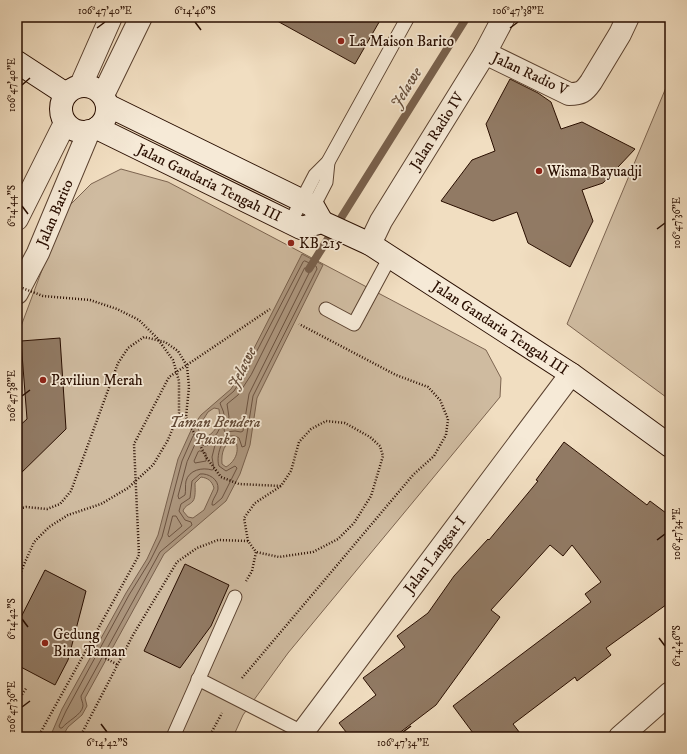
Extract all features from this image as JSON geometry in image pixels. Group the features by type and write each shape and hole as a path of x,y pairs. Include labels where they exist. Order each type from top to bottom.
{"street":[{"path":"17,62 73,90 89,86 97,89 105,100 107,114 103,122 93,130 80,132 72,129 65,123 61,116 60,108 62,101 73,90 110,17"},
{"path":"105,100 141,17"},
{"name":"Jalan Radio IV","path":"370,244 381,221 485,53 504,17"},
{"name":"Jalan Radio V","path":"485,53 569,94 579,94 586,90 628,17"},
{"name":"Jalan Gandaria Tengah III","path":"105,100 317,213 349,234 370,244 571,374 670,446"},
{"name":"Jalan Barito","path":"17,219 65,123"},
{"name":"Jalan Gandaria Tengah III","path":"93,130 296,226 317,213"},
{"name":"Jalan Barito","path":"17,293 38,253 93,130"},
{"name":"Jalan Langsat I","path":"301,734 571,374"},
{"path":"620,737 670,692"}],"lane":[{"path":"317,213 315,176 328,162 408,17"},
{"path":"326,309 354,324 390,257"},
{"path":"173,737 236,597"},
{"path":"198,679 301,734"}],"path":[{"path":"17,286 43,296 90,300 117,309 139,320 157,338 173,360 179,381 179,413 168,440 153,465 128,488 101,504 68,515 49,527 34,542 17,583"},
{"path":"38,737 139,555 134,444 169,377 270,309"},
{"path":"209,737 241,678 413,475 434,456 446,436 448,419 440,400 428,387 396,375 299,324"},
{"path":"17,509 26,507 47,509 60,504 71,491 118,363 128,348 144,337 165,342 178,351 187,366 189,387 186,417 206,457 221,477 239,484 281,486"},
{"path":"326,421 345,422 370,437 380,446 383,456 371,496 354,523 338,539 313,552 279,558 256,552 248,541 244,518 255,503 281,486 291,471 299,442 311,429 326,421"},
{"path":"80,737 133,635 177,562 197,548 218,540 248,541"},
{"path":"236,597 252,571 256,552"},
{"path":"87,648 118,664"},
{"path":"17,702 27,687"}],"green space":[{"path":"670,78 670,400 567,324"},
{"name":"Taman Bendera Pusaka","path":"121,169 168,182 486,350 501,378 500,397 288,653 243,715 233,737 17,737 17,337 64,211 91,184"}],"water":[{"path":"302,254 323,265 257,398 250,445 240,474 226,501 164,554 85,698 87,706 82,715 68,727 62,737 50,737 62,709 126,593 147,559 158,535 178,459 193,426 201,415 231,389 243,370","holes":["214,408 219,409 219,422 216,429 205,437 200,434 198,428 208,412","235,440 237,451 235,458 226,467 222,464 222,456 224,449 231,441","203,477 208,479 214,488 204,510 193,518 188,517 183,511 185,507 194,499 195,483"]}],"building":[{"name":"La Maison Barito","path":"270,17 382,17 355,64"},
{"name":"Wisma Bayuadji","path":"510,79 538,93 551,102 561,129 582,122 635,149 603,183 582,190 593,221 570,267 528,243 517,212 493,221 441,201 472,160 495,151 486,124"},
{"name":"Paviliun Merah","path":"60,338 66,429 17,477 17,428 27,419 21,341"},
{"path":"564,442 647,505 650,501 670,516 670,602 606,648 611,655 577,681 575,677 513,724 523,737 476,737 453,706 591,602 585,594 601,582 572,545 563,556 550,545 491,610 500,617 436,705 394,737 350,737 339,723 376,695 363,678 405,647 397,636 428,613 454,576 488,539 489,540 538,481 536,480"},
{"path":"185,564 229,585 211,626 180,668 144,651"},
{"name":"Gedung Bina Taman","path":"45,570 86,591 68,660 55,685 17,665 17,625"}],"waterway":[{"name":"Jelawe","path":"309,269 467,17"}],"place":[{"name":"La Maison Barito","path":"341,41"},
{"name":"Wisma Bayuadji","path":"539,171"},
{"name":"KB 215","path":"291,243"},
{"name":"Paviliun Merah","path":"43,380"},
{"name":"Gedung Bina Taman","path":"45,643"}]}
